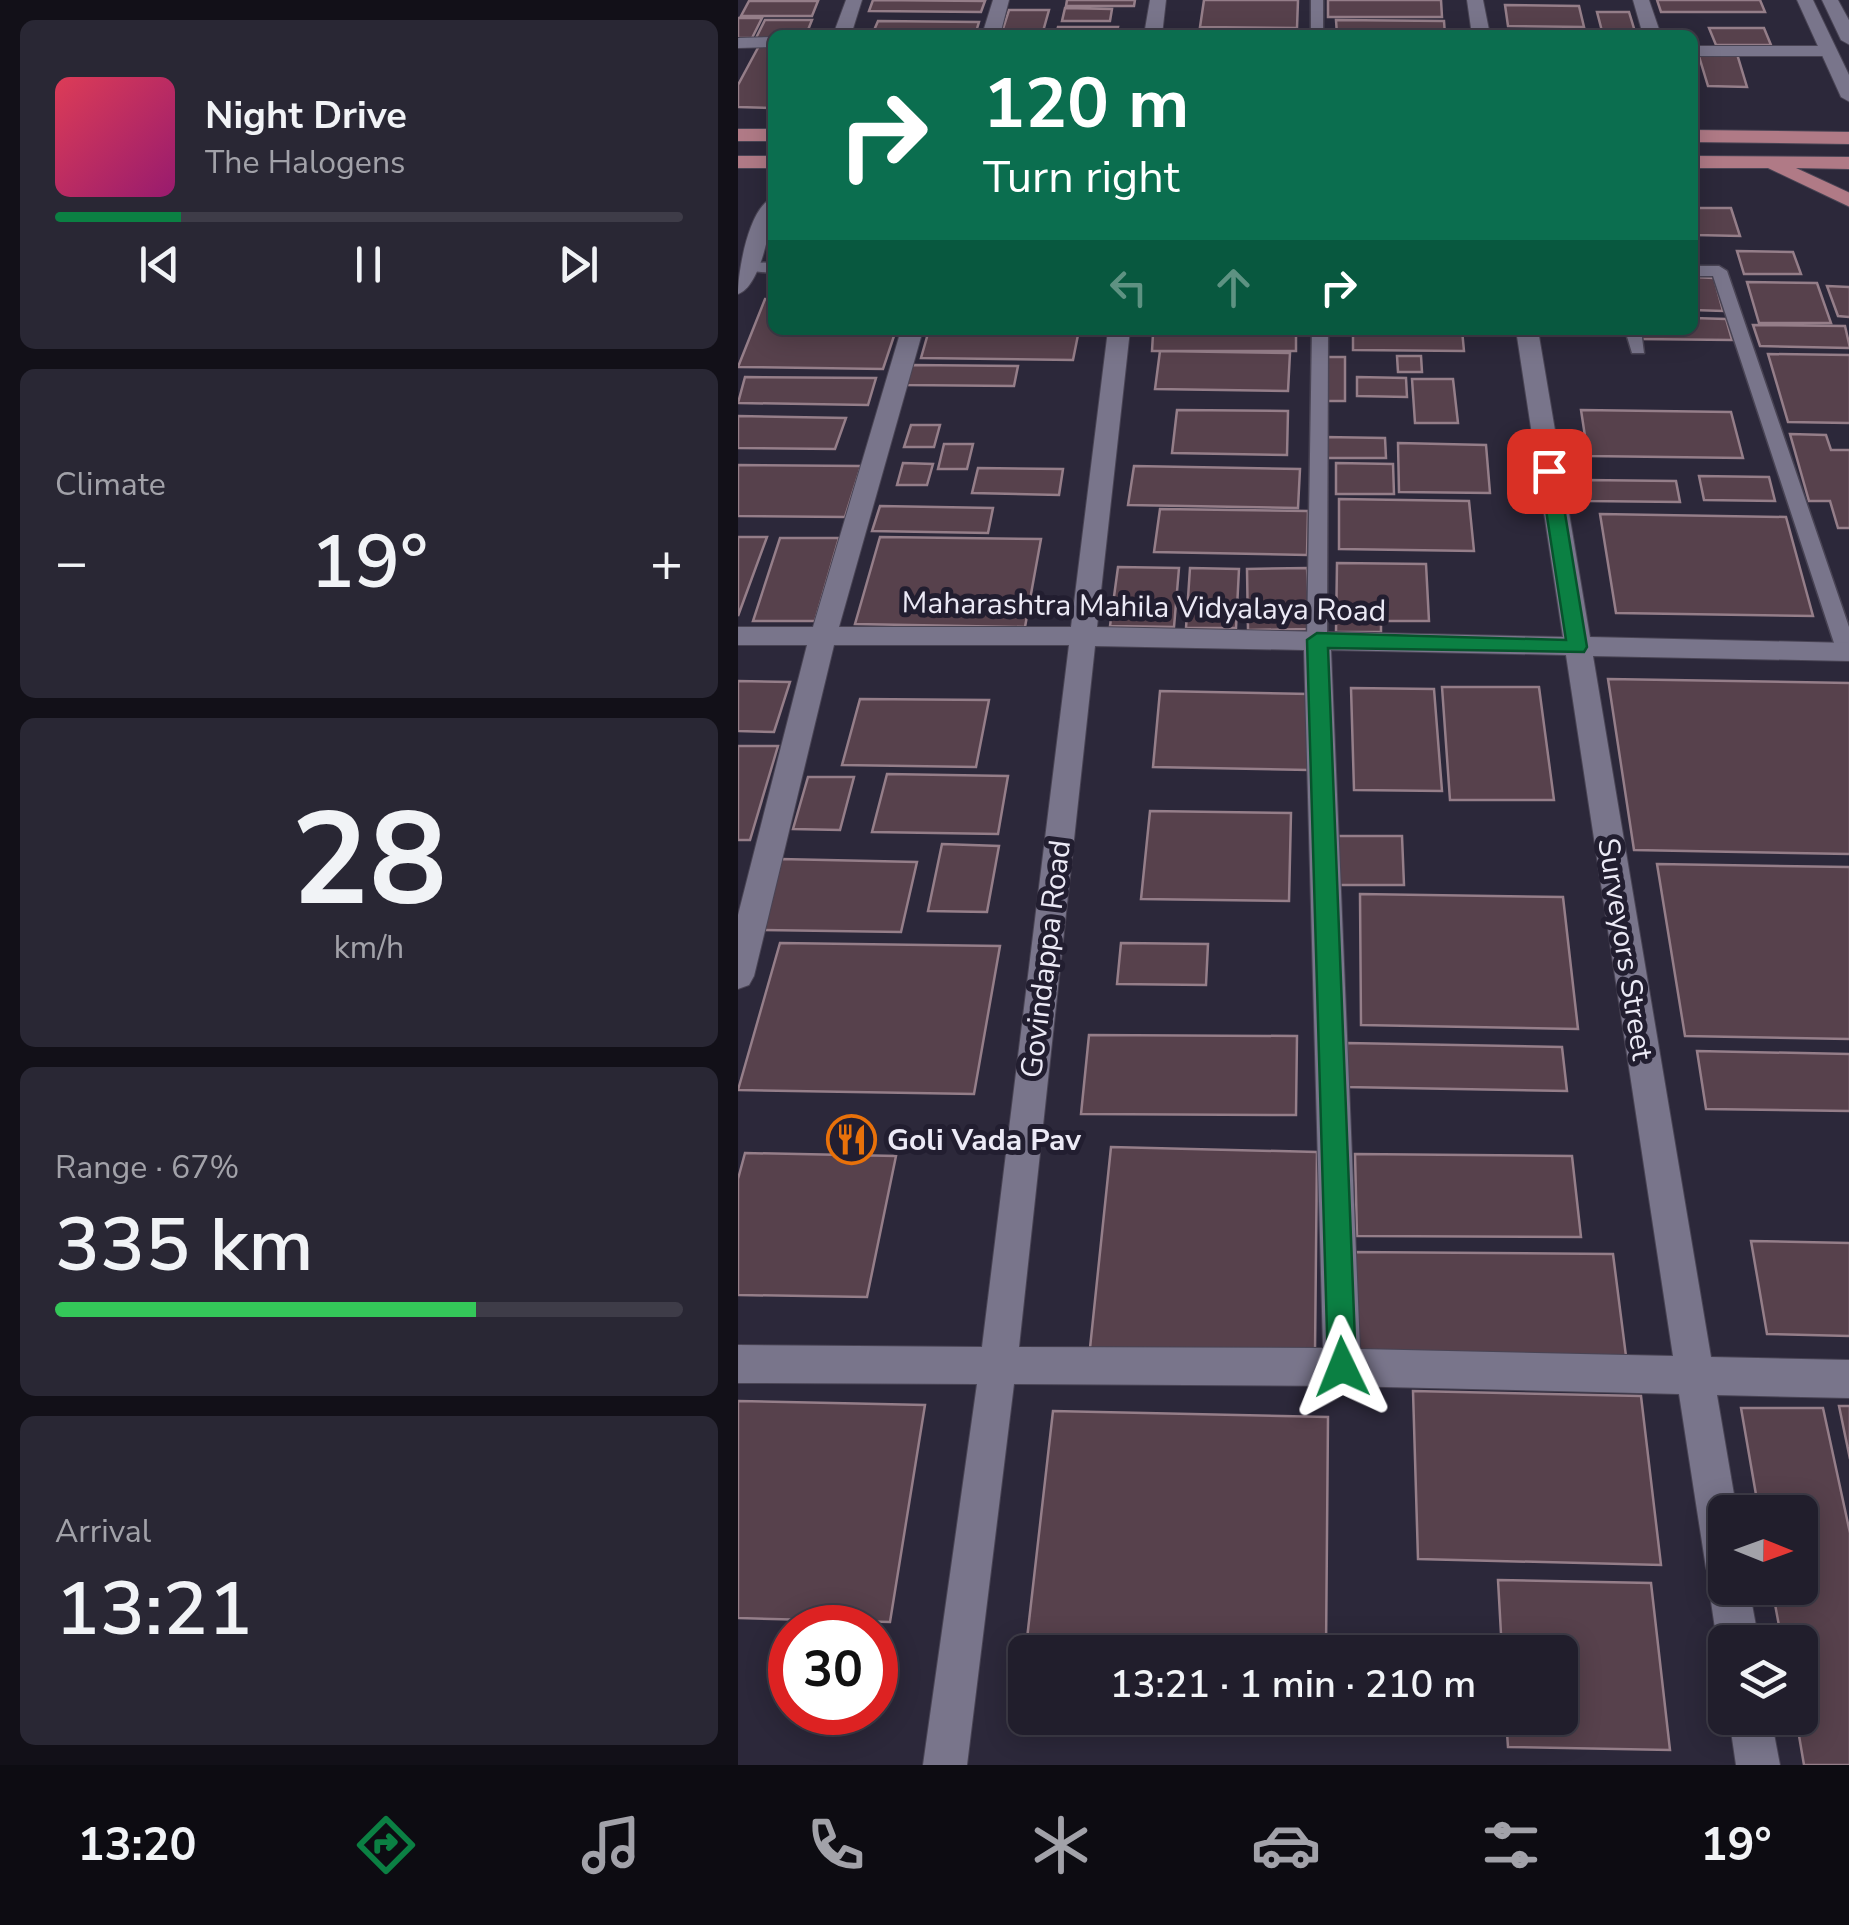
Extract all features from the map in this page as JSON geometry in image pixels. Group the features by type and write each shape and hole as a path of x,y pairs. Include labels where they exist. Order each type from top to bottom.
{"main road":[{"path":"738,135 768,135"},
{"path":"1698,136 1850,138"},
{"path":"738,162 768,162"},
{"path":"1698,162 1850,163"},
{"path":"1768,162 1850,201"}],"street":[{"path":"844,30 854,0"},
{"path":"992,30 1001,0"},
{"path":"1154,30 1158,0"},
{"path":"1475,0 1480,30"},
{"path":"1641,0 1650,30"},
{"path":"1805,0 1850,97"},
{"path":"1830,0 1850,40"},
{"path":"738,43 768,42"},
{"path":"1698,50 1828,51"},
{"path":"741,275 768,215"},
{"path":"738,976 822,636 911,335"},
{"name":"Govindappa Road","path":"944,1765 998,1366 1118,335"},
{"name":"Surveyors Street","path":"1528,335 1714,1495"},
{"name":"Maharashtra Mahila Vidyalaya Road","path":"738,636 1084,636 1849,654"},
{"path":"1317,640 1342,1367"},
{"path":"738,1364 1342,1367 1850,1378"},
{"path":"1753,1735 1758,1765"}],"lane":[{"path":"1317,0 1317,30"},
{"path":"741,275 768,269"},
{"path":"1698,271 1719,271 1849,654"},
{"path":"1317,640 1320,335"},
{"path":"1634,335 1638,350"}],"building":[{"path":"873,0 985,1 981,12 869,11"},
{"path":"1067,0 1135,0 1134,6 1066,6"},
{"path":"1204,0 1298,0 1297,28 1200,27"},
{"path":"1328,0 1441,0 1442,17 1328,17"},
{"path":"1657,0 1760,0 1765,12 1661,12"},
{"path":"749,1 818,1 812,16 741,16"},
{"path":"1505,5 1579,6 1584,27 1508,26"},
{"path":"1065,8 1112,9 1110,21 1062,21"},
{"path":"1009,10 1049,10 1043,30 1003,30"},
{"path":"1597,12 1629,12 1634,30 1602,30"},
{"path":"738,18 762,18 752,38 738,38"},
{"path":"765,20 812,20 808,30 768,30 768,40 755,40"},
{"path":"1336,20 1444,21 1445,30 1337,30"},
{"path":"878,21 979,22 977,30 874,30"},
{"path":"1058,27 1118,27 1117,30 1057,30"},
{"path":"1709,28 1764,28 1771,45 1716,45"},
{"path":"760,44 768,45 768,108 738,107 738,85"},
{"path":"1698,53 1737,54 1747,87 1708,86"},
{"path":"1698,208 1731,208 1740,236 1698,235"},
{"path":"1737,251 1793,252 1801,274 1744,274"},
{"path":"1698,277 1714,278 1723,311 1698,310"},
{"path":"1747,282 1817,283 1831,323 1759,323"},
{"path":"1827,286 1850,287 1850,317 1838,316"},
{"path":"765,299 768,335 894,335 883,369 738,367"},
{"path":"1698,318 1726,319 1732,340 1637,339 1636,335 1698,335"},
{"path":"1753,325 1845,326 1850,348 1760,346"},
{"path":"928,335 1078,335 1073,360 921,358"},
{"path":"1153,335 1296,335 1296,351 1152,351"},
{"path":"1353,335 1462,335 1464,351 1353,350"},
{"path":"1160,351 1290,353 1288,391 1155,389"},
{"path":"1768,354 1850,355 1850,423 1788,422"},
{"path":"1397,356 1421,356 1422,372 1398,372"},
{"path":"1327,357 1345,357 1345,401 1327,401"},
{"path":"911,365 1018,366 1014,386 904,385"},
{"path":"745,377 876,378 868,405 738,403"},
{"path":"1357,377 1406,378 1407,397 1357,396"},
{"path":"1412,379 1453,379 1458,423 1415,423"},
{"path":"1177,410 1288,411 1287,455 1172,453"},
{"path":"1581,410 1731,412 1743,458 1588,456"},
{"path":"738,416 846,418 835,449 738,448"},
{"path":"911,425 940,425 934,447 904,447"},
{"path":"1790,434 1826,435 1831,450 1850,450 1850,528 1838,528 1830,501 1809,501"},
{"path":"1324,437 1385,438 1386,458 1325,458"},
{"path":"1398,443 1486,445 1490,493 1399,492"},
{"path":"944,444 973,444 967,469 938,469"},
{"path":"903,463 933,464 927,485 897,485"},
{"path":"1336,463 1393,464 1394,494 1336,494"},
{"path":"738,465 861,466 845,517 738,516"},
{"path":"1134,466 1300,469 1298,508 1128,505"},
{"path":"978,468 1063,469 1059,495 972,493"},
{"path":"1699,476 1769,477 1775,501 1704,500"},
{"path":"1584,480 1676,481 1680,502 1587,501"},
{"path":"1339,499 1469,501 1474,551 1339,549"},
{"path":"880,506 993,508 988,533 872,531"},
{"path":"1160,509 1308,511 1307,555 1154,552"},
{"path":"1600,514 1786,517 1813,616 1616,613"},
{"path":"738,537 767,537 738,616"},
{"path":"880,537 1041,539 1025,627 855,624"},
{"path":"780,538 839,538 815,621 753,621"},
{"path":"1337,563 1426,564 1429,621 1381,621 1381,632 1336,632"},
{"path":"1118,567 1179,568 1174,627 1110,626"},
{"path":"1190,568 1239,569 1236,628 1186,628"},
{"path":"1307,568 1310,629 1248,630 1247,569"},
{"path":"1608,679 1850,683 1850,854 1634,850"},
{"path":"738,681 790,682 774,732 738,731"},
{"path":"1442,687 1539,687 1554,800 1450,800"},
{"path":"1351,688 1434,689 1442,791 1354,790"},
{"path":"1160,691 1310,694 1308,770 1153,767"},
{"path":"860,699 989,700 976,767 842,765"},
{"path":"738,746 778,746 750,840 738,840"},
{"path":"887,774 1008,776 998,834 872,832"},
{"path":"808,777 854,777 840,830 793,829"},
{"path":"1150,811 1291,813 1289,901 1141,899"},
{"path":"1328,836 1402,836 1404,885 1328,885"},
{"path":"942,844 999,846 987,912 928,911"},
{"path":"780,859 917,862 901,932 760,930"},
{"path":"1657,864 1850,867 1850,1039 1685,1036"},
{"path":"1360,894 1563,897 1578,1029 1361,1025"},
{"path":"780,943 1000,946 974,1094 738,1090"},
{"path":"1121,943 1208,944 1206,985 1117,984"},
{"path":"1089,1035 1297,1036 1296,1115 1081,1114"},
{"path":"1347,1043 1562,1047 1567,1091 1346,1087"},
{"path":"1697,1051 1850,1054 1850,1111 1706,1109"},
{"path":"1111,1147 1317,1152 1315,1353 1090,1348"},
{"path":"745,1153 896,1156 867,1297 738,1295 738,1179"},
{"path":"1355,1154 1572,1156 1581,1237 1357,1236"},
{"path":"1751,1241 1850,1243 1850,1336 1767,1334"},
{"path":"1350,1252 1613,1254 1627,1364 1352,1361"},
{"path":"1413,1391 1641,1396 1661,1565 1418,1559"},
{"path":"738,1401 925,1405 893,1605 768,1605 768,1619 738,1618"},
{"path":"1839,1406 1850,1406 1850,1459"},
{"path":"1741,1408 1823,1408 1850,1533 1850,1765 1804,1765 1799,1735 1818,1735 1818,1625 1779,1625 1775,1605 1818,1605 1818,1495 1756,1495"},
{"path":"1053,1411 1328,1417 1326,1635 1027,1635"},
{"path":"1498,1580 1651,1583 1670,1750 1508,1747 1507,1735 1578,1735 1578,1635 1501,1635"}],"place":[{"name":"Goli Vada Pav","path":"852,1140"}],"route":[{"path":"1342,1367 1317,640 1577,647 1549,471"}]}
